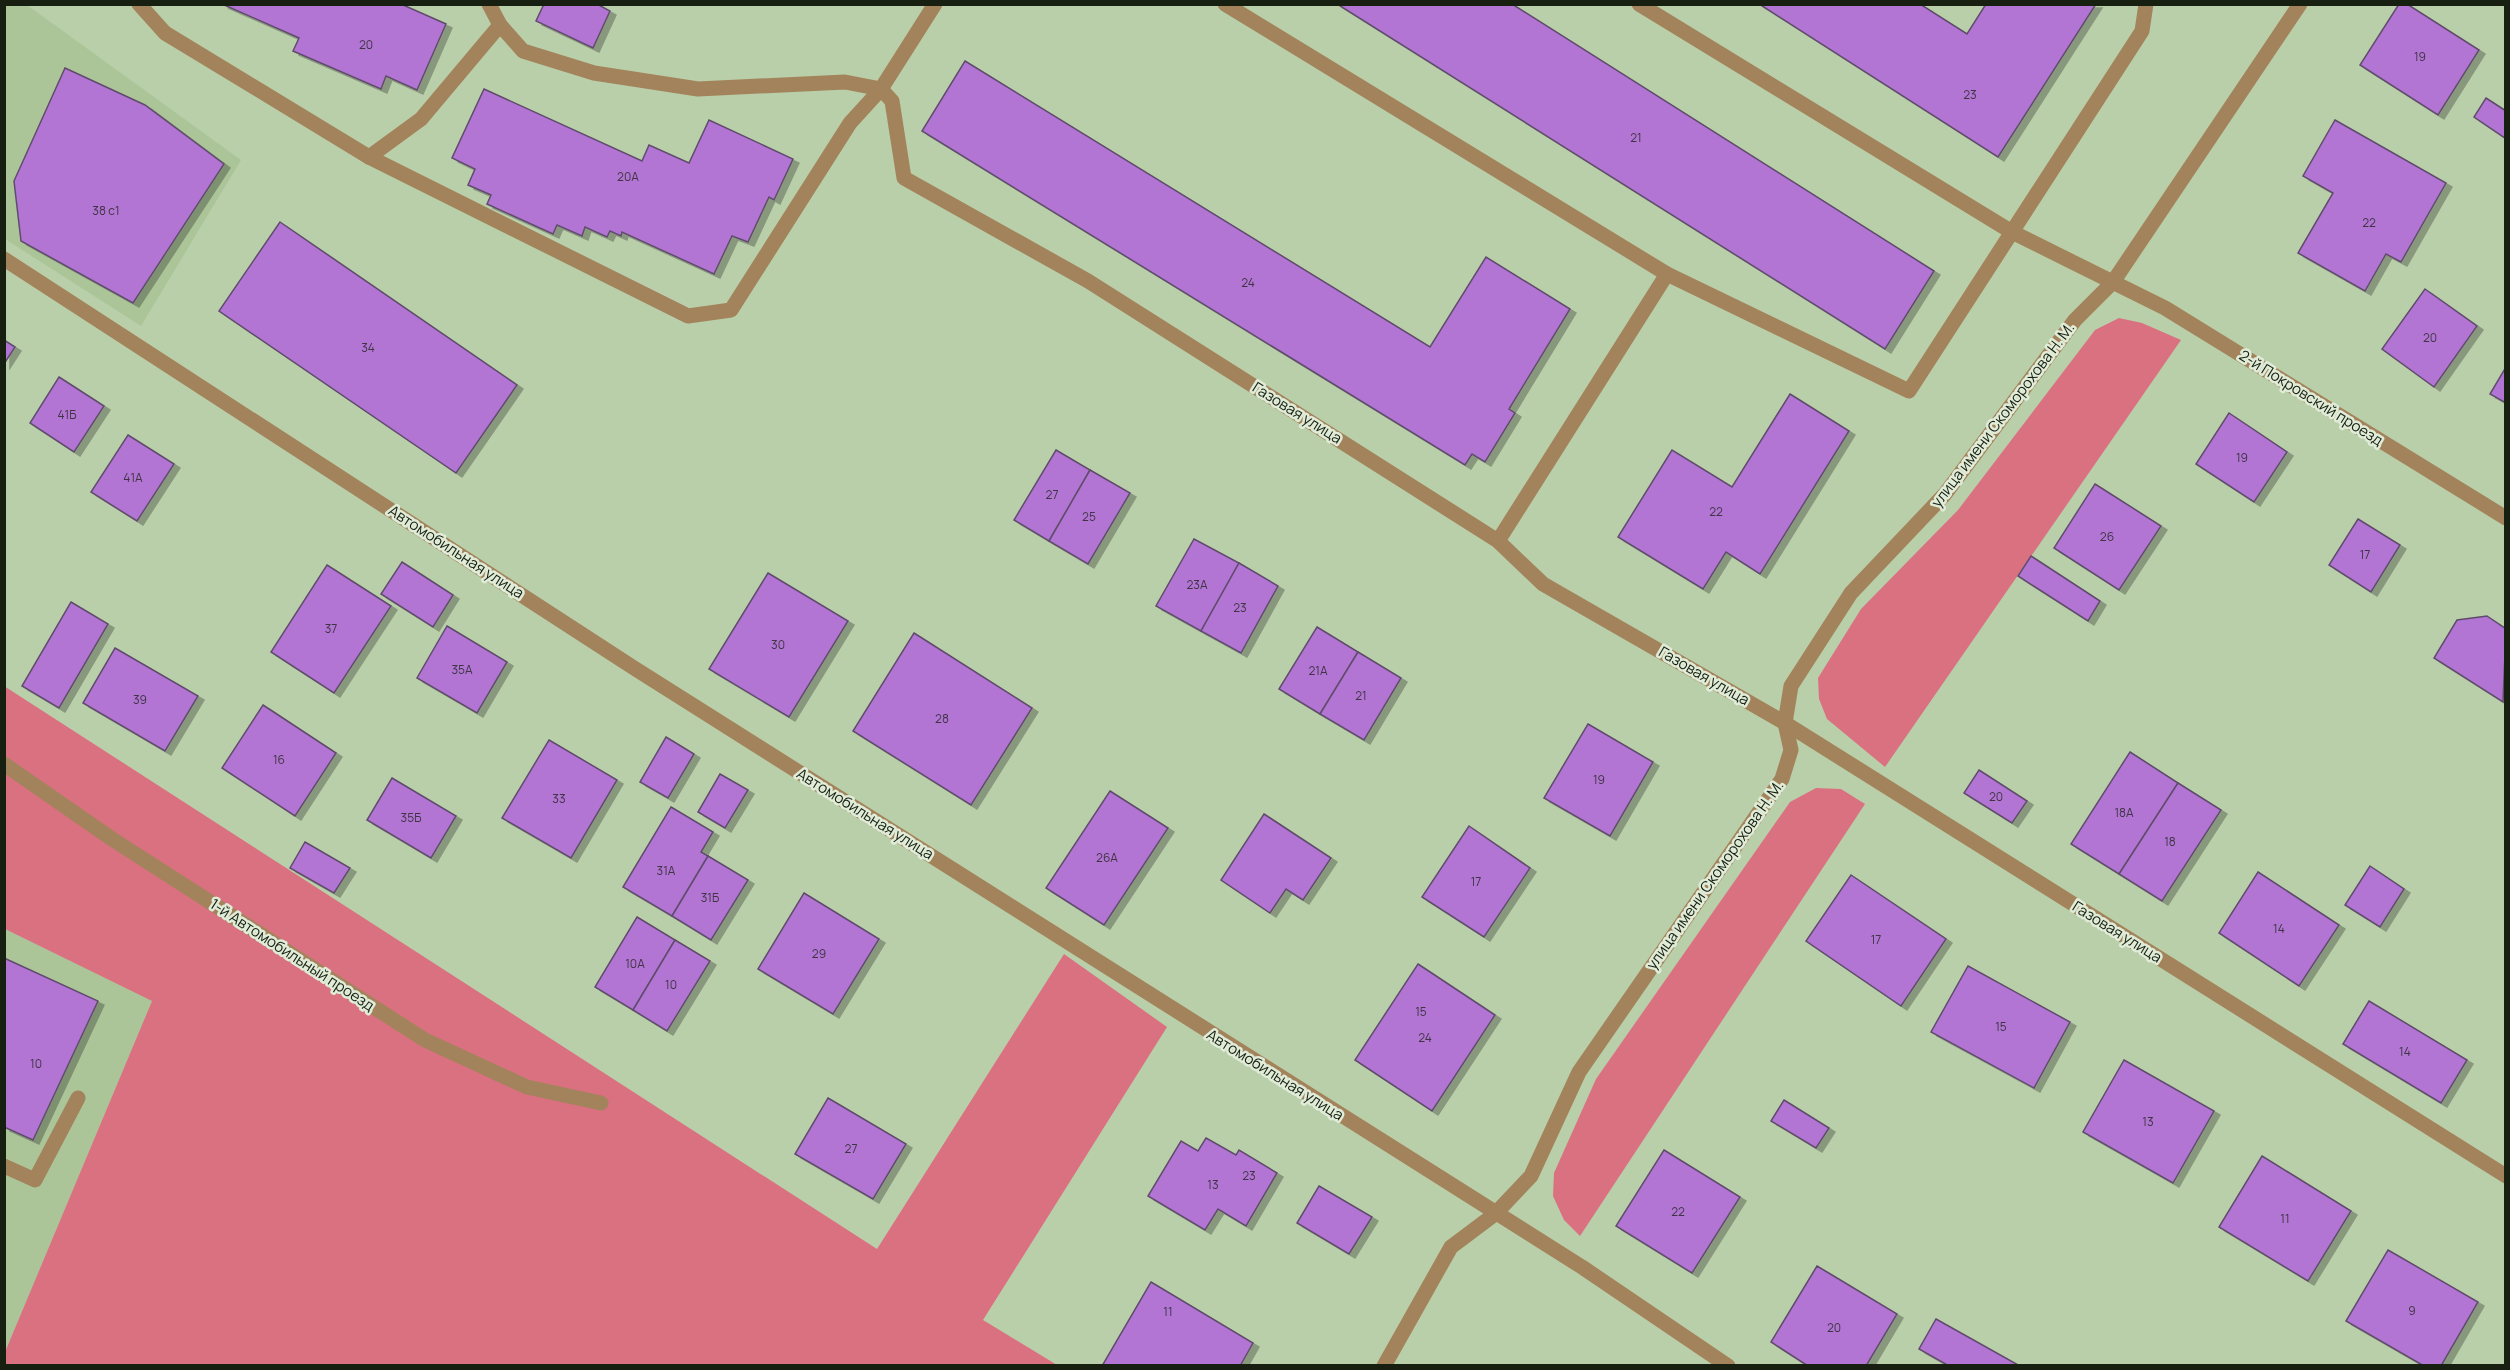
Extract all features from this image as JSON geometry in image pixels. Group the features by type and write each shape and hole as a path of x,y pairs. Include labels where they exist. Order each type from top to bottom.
{"street":[{"path":"139,4 165,33 369,157 688,316 731,310 850,123 881,89 935,4"},
{"path":"489,4 500,25 523,51 594,73 698,89 845,82 881,89"},
{"path":"1225,4 1667,274 1909,391 2142,31 2146,4"},
{"name":"2-й Покровский проезд","path":"1639,4 2012,232 2165,308 2505,518"},
{"name":"улица имени Скоморохова Н. М.","path":"1383,1365 1451,1247 1495,1214 1531,1176 1579,1072 1782,779 1791,750 1785,723 1791,686 1851,593 1945,494 2075,320 2113,282 2300,4"},
{"path":"369,157 421,119 500,25"},
{"name":"Газовая улица","path":"881,89 892,101 904,178 1088,281 1498,540 1543,584 1785,723 2505,1176"},
{"name":"Автомобильная улица","path":"4,259 633,668 1582,1268 1728,1365"},
{"path":"1498,540 1667,274"},
{"name":"1-й Автомобильный проезд","path":"4,764 112,839 425,1040 527,1087 601,1103"},
{"path":"4,1166 35,1180 78,1098"}],"shaded area":[{"path":"4,5 27,5 241,160 141,326 5,239"},
{"path":"2119,318 2142,323 2181,340 1885,767 1827,719 1819,699 1818,678 1861,609 1958,510 2095,330"},
{"path":"4,686 877,1249 1064,954 1167,1027 983,1320 1057,1365 5,1365 5,1352 152,1001 5,929"},
{"path":"1816,788 1841,789 1865,804 1580,1236 1564,1220 1553,1196 1554,1173 1596,1079 1790,802"},
{"path":"5,929 152,1001 5,1352"}],"building":[{"path":"222,4 401,4 446,24 417,90 386,76 381,89 293,51 299,38"},
{"path":"544,4 597,4 610,11 593,48 536,21"},
{"path":"1337,4 1512,4 1934,271 1885,349"},
{"path":"1759,4 1920,4 1967,34 1986,4 2096,4 1998,157"},
{"path":"2399,4 2407,4 2479,50 2438,115 2360,65"},
{"path":"965,61 1430,347 1486,257 1570,309 1509,409 1515,413 1485,462 1472,454 1465,465 922,131"},
{"path":"65,68 145,105 224,164 133,303 21,241 14,181"},
{"path":"484,89 642,161 649,145 689,163 709,120 793,159 774,200 769,197 748,242 732,236 714,274 622,232 621,236 610,231 607,237 585,227 582,236 557,225 553,234 487,204 491,195 468,185 475,169 452,158"},
{"path":"2486,98 2506,111 2505,138 2474,117"},
{"path":"2335,120 2446,183 2401,262 2386,254 2365,291 2298,253 2333,193 2303,176"},
{"path":"280,222 517,385 456,473 219,311"},
{"path":"2425,289 2477,326 2434,387 2382,349"},
{"path":"4,340 15,347 4,364"},
{"path":"2506,367 2506,403 2490,394"},
{"path":"59,377 104,406 74,452 30,423"},
{"path":"1790,394 1849,431 1760,574 1726,552 1703,589 1618,537 1672,450 1732,487"},
{"path":"2229,413 2287,452 2254,502 2196,464"},
{"path":"128,435 174,464 137,521 91,492"},
{"path":"1056,450 1090,470 1049,541 1014,520"},
{"path":"1090,470 1130,493 1088,564 1049,541"},
{"path":"2095,484 2161,526 2119,590 2054,548"},
{"path":"2358,519 2400,545 2371,592 2329,565"},
{"path":"1194,539 1239,563 1201,631 1156,606"},
{"path":"2031,556 2100,601 2088,621 2018,576"},
{"path":"402,562 453,595 433,627 381,594"},
{"path":"1239,563 1278,586 1241,653 1201,631"},
{"path":"327,565 391,606 334,693 271,652"},
{"path":"768,573 848,621 789,717 709,669"},
{"path":"71,602 108,624 59,708 22,686"},
{"path":"2487,616 2506,629 2503,702 2434,658 2457,620"},
{"path":"447,626 507,662 477,713 417,678"},
{"path":"1317,627 1358,652 1320,714 1279,689"},
{"path":"914,633 1032,708 971,805 853,731"},
{"path":"115,648 198,696 165,751 83,703"},
{"path":"1358,652 1401,678 1364,740 1320,714"},
{"path":"263,705 336,753 295,816 222,768"},
{"path":"1588,724 1653,762 1610,836 1544,798"},
{"path":"666,737 694,754 668,798 640,782"},
{"path":"549,740 617,780 571,858 502,818"},
{"path":"2130,752 2178,783 2119,874 2071,844"},
{"path":"1979,770 2027,801 2012,823 1964,793"},
{"path":"720,774 748,790 725,828 698,812"},
{"path":"392,778 456,816 431,858 367,820"},
{"path":"2178,783 2221,810 2162,901 2119,874"},
{"path":"1110,791 1168,828 1104,925 1046,888"},
{"path":"671,807 713,832 701,852 708,856 672,916 623,887"},
{"path":"1264,814 1331,858 1303,900 1286,889 1270,913 1221,880"},
{"path":"1469,826 1530,868 1484,937 1422,897"},
{"path":"305,842 350,868 334,893 290,868"},
{"path":"708,856 748,880 711,940 672,916"},
{"path":"2370,866 2404,889 2380,927 2345,905"},
{"path":"2258,872 2339,925 2299,986 2219,933"},
{"path":"1851,875 1946,939 1901,1006 1806,941"},
{"path":"804,893 879,939 833,1014 758,969"},
{"path":"637,917 675,940 633,1010 595,987"},
{"path":"675,940 710,961 667,1031 633,1010"},
{"path":"4,958 98,1001 33,1140 4,1127"},
{"path":"1418,964 1495,1015 1432,1111 1355,1060"},
{"path":"1968,966 2070,1022 2034,1088 1931,1032"},
{"path":"2369,1001 2467,1060 2441,1103 2343,1044"},
{"path":"2124,1060 2214,1111 2173,1183 2083,1132"},
{"path":"828,1098 906,1144 873,1199 795,1154"},
{"path":"1784,1100 1829,1128 1816,1148 1771,1121"},
{"path":"1206,1138 1236,1155 1239,1150 1277,1173 1246,1226 1218,1209 1205,1230 1148,1196 1181,1141 1198,1151"},
{"path":"1664,1150 1740,1197 1692,1273 1616,1226"},
{"path":"2262,1156 2351,1211 2308,1281 2219,1227"},
{"path":"1319,1186 1372,1217 1349,1254 1297,1223"},
{"path":"2388,1250 2478,1302 2441,1366 2424,1366 2346,1321"},
{"path":"1817,1266 1897,1314 1866,1366 1808,1366 1771,1342"},
{"path":"1151,1282 1253,1343 1240,1366 1102,1366"},
{"path":"1936,1319 2020,1366 1949,1366 1919,1349"}]}
